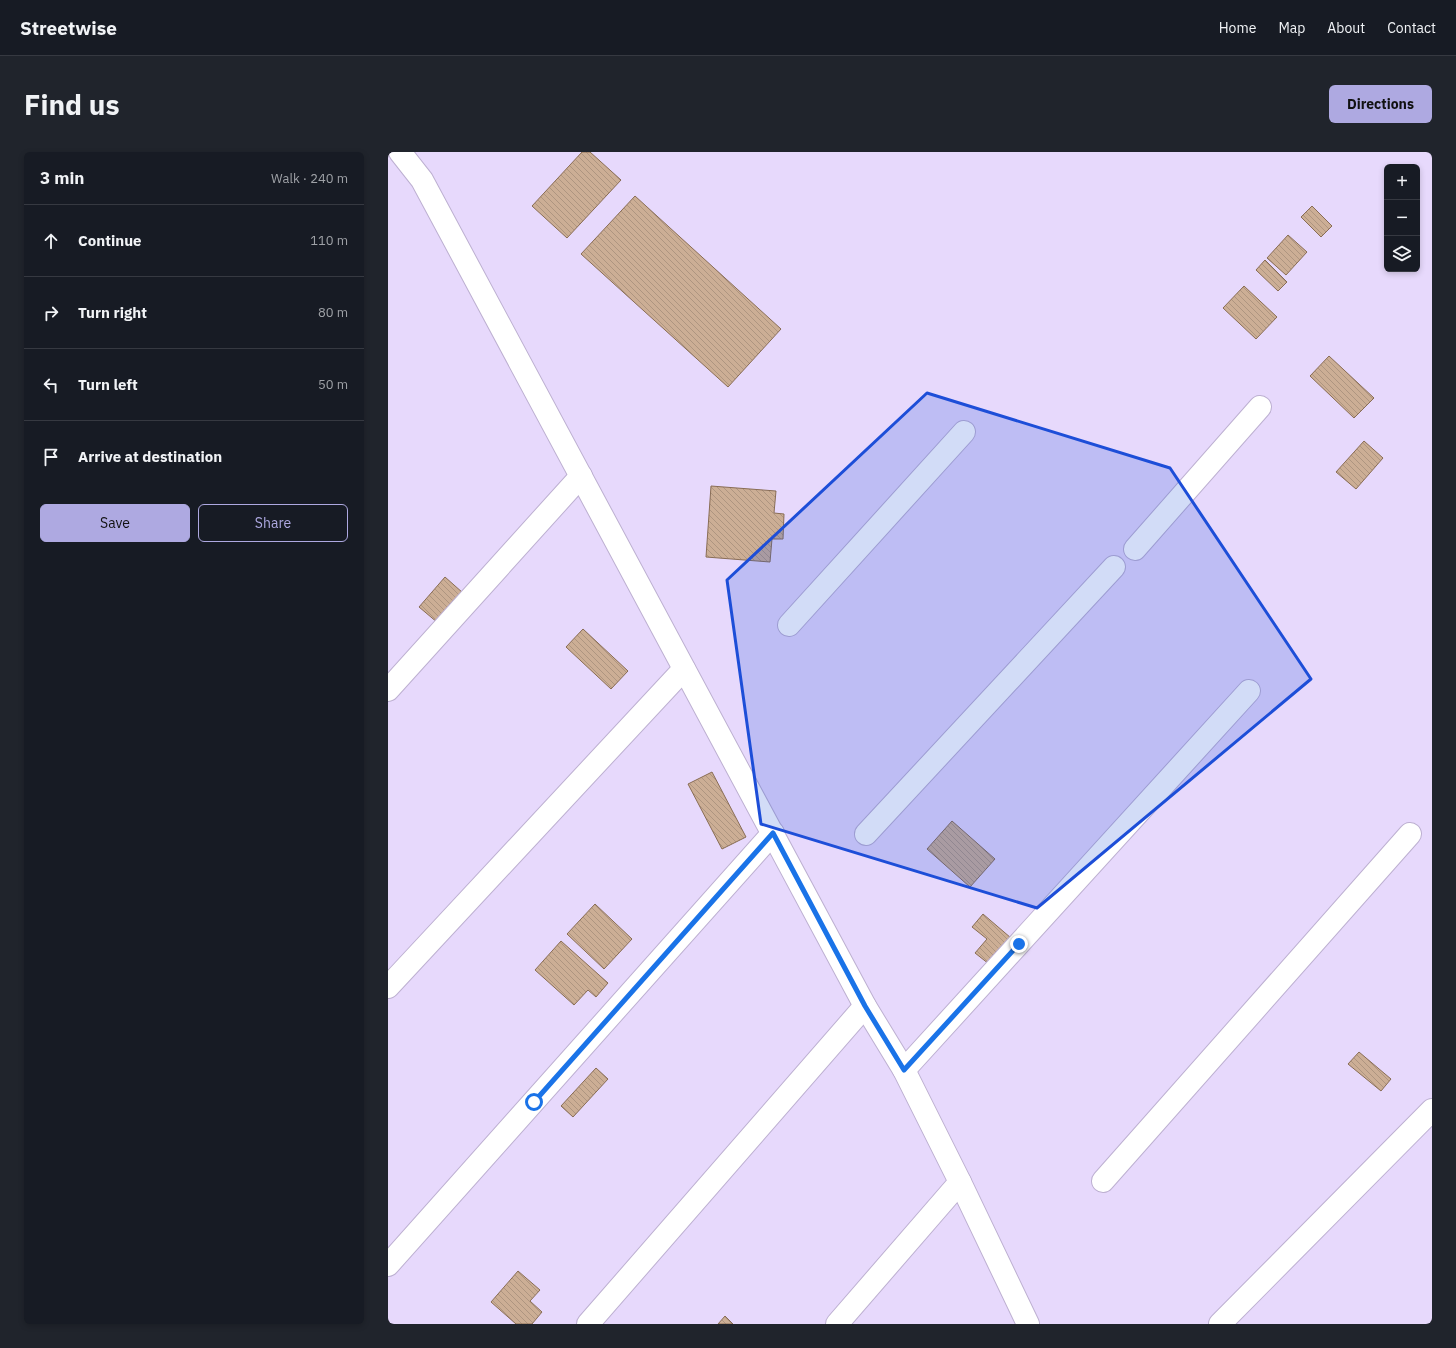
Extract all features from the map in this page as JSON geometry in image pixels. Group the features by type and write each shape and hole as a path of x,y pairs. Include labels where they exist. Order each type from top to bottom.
{"street":[{"path":"400,152 422,180 865,1006 904,1070 1028,1324"},
{"path":"1135,549 1260,407"},
{"path":"790,624 964,432"},
{"path":"388,690 581,476"},
{"path":"866,834 1114,567"},
{"path":"388,987 684,669"},
{"path":"904,1070 1249,691"},
{"path":"388,1265 773,833"},
{"path":"1104,1181 1410,834"},
{"path":"588,1324 865,1006"},
{"path":"1220,1324 1432,1110"},
{"path":"837,1324 960,1182"}],"highlighted area":[{"path":"927,393 1170,468 1311,679 1037,908 761,824 727,580"}],"building":[{"path":"582,152 590,152 621,180 567,238 532,206"},
{"path":"635,196 781,329 728,387 581,254"},
{"path":"1312,206 1332,226 1321,237 1301,217"},
{"path":"1288,235 1307,252 1286,275 1267,258"},
{"path":"1265,260 1287,282 1278,291 1256,270"},
{"path":"1244,286 1277,317 1256,339 1223,308"},
{"path":"1329,356 1374,398 1354,418 1310,376"},
{"path":"1364,441 1383,458 1356,489 1336,472"},
{"path":"711,486 776,491 774,513 784,514 783,539 772,539 770,562 706,557"},
{"path":"445,577 463,593 438,623 419,607"},
{"path":"583,629 628,671 611,689 566,647"},
{"path":"712,772 746,837 722,849 688,784"},
{"path":"952,821 995,859 970,887 927,849"},
{"path":"595,904 632,939 604,969 567,934"},
{"path":"983,914 1011,938 989,964 975,953 987,939 972,927"},
{"path":"561,941 608,983 596,997 588,990 574,1005 535,970"},
{"path":"1359,1052 1391,1079 1381,1091 1348,1064"},
{"path":"596,1068 608,1079 573,1117 561,1106"},
{"path":"518,1271 540,1290 530,1301 542,1312 532,1324 516,1324 491,1302"},
{"path":"725,1316 733,1324 718,1324"}],"route":[{"path":"534,1102 773,833 865,1006 904,1070 1019,944"}]}
